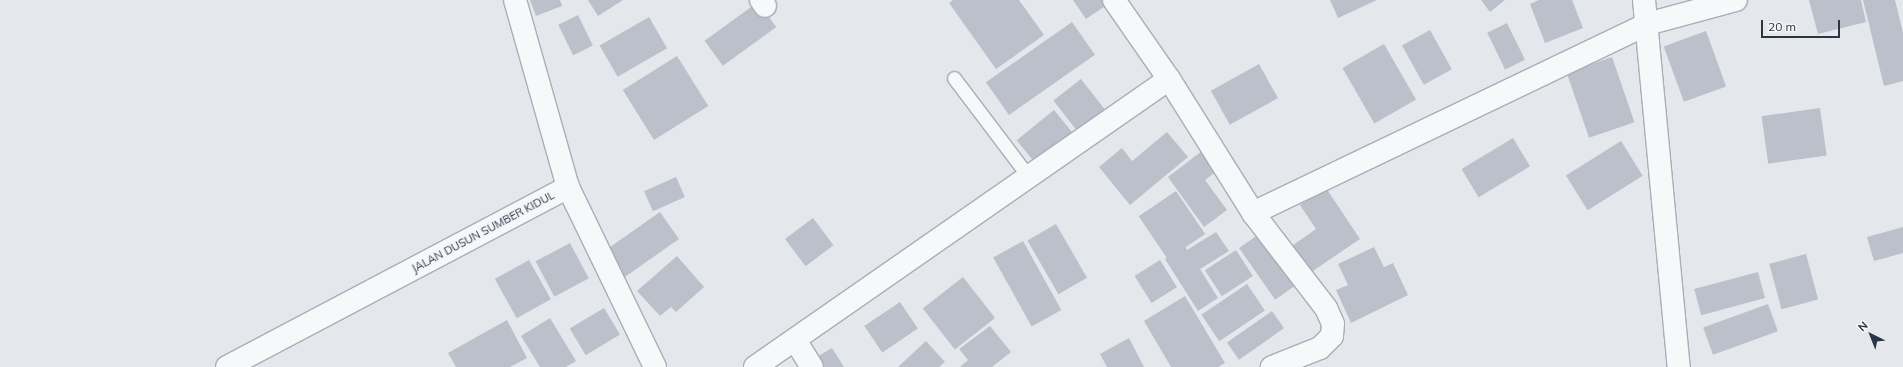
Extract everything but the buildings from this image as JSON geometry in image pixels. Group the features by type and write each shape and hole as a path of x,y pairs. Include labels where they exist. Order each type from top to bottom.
{"street":[{"name":"JALAN DUSUN SUMBER KIDUL","path":"227,367 568,187 515,0"},
{"path":"1114,0 1169,79 1253,213 1326,308 1333,324 1332,336 1320,348 1272,367"},
{"path":"1644,0 1679,367"},
{"path":"1253,213 1646,24 1736,0"},
{"path":"755,367 1169,79"},
{"path":"568,187 655,367"},
{"path":"795,340 812,367"}],"lane":[{"path":"954,78 1030,177"}]}
